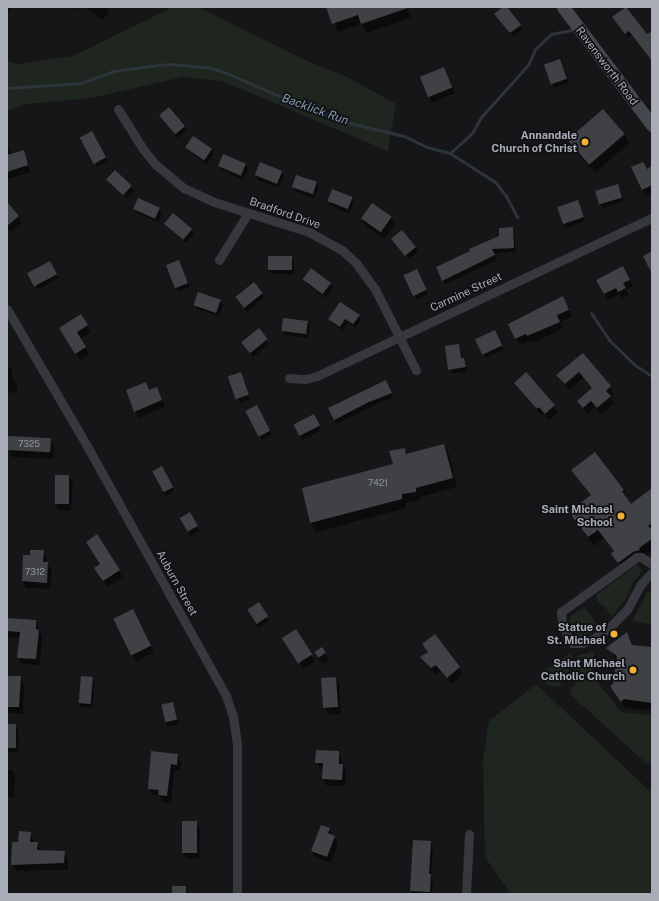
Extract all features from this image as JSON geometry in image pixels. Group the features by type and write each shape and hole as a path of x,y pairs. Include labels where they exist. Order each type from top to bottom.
{"main road":[{"name":"Ravensworth Road","path":"563,7 652,125"}],"street":[{"name":"Bradford Drive","path":"118,109 143,150 168,177 201,197 309,232 342,250 363,272 375,289 416,370"},
{"path":"219,260 248,213"},
{"name":"Carmine Street","path":"289,378 304,379 317,376 652,218"},
{"name":"Auburn Street","path":"7,309 87,446 226,696 233,716 237,746 236,894"},
{"path":"652,564 641,557 637,558 561,612 562,624 572,643 582,643 593,639 608,629 628,608 641,584 652,572"},
{"path":"466,894 469,834"}],"shaded area":[{"path":"173,7 198,7 305,60 347,77 396,104 388,151 222,81 183,77 91,98 25,104 7,111 7,61 19,64 73,56"},
{"path":"636,565 639,566 642,571 632,584 625,600 613,615 610,615 606,608 597,601 596,595"},
{"path":"648,591 652,594 652,625 632,621"},
{"path":"584,607 600,628 580,638 572,631 569,622 571,616"},
{"path":"594,651 592,675 621,712 652,715 652,762 647,764 571,695 571,688 576,685 572,678 577,656"},
{"path":"570,653 572,657 568,675 560,679 561,686 558,687 546,684 542,672"},
{"path":"536,684 652,793 652,894 511,894 485,857 483,759 489,721"}],"building":[{"path":"326,7 408,8 361,24 358,15 332,24"},
{"path":"503,7 507,7 521,25 510,33 494,14"},
{"path":"626,7 647,34 652,31 652,61 629,31 625,34 612,17"},
{"path":"560,59 567,79 551,84 544,65"},
{"path":"444,67 452,87 428,97 420,77"},
{"path":"169,107 185,126 175,135 159,115"},
{"path":"603,109 625,134 589,165 568,140"},
{"path":"92,131 106,157 94,164 80,138"},
{"path":"193,136 212,149 204,160 185,148"},
{"path":"24,150 28,165 7,172 7,155"},
{"path":"223,154 246,164 241,176 218,166"},
{"path":"260,162 282,171 277,184 255,175"},
{"path":"643,162 647,169 652,166 652,185 642,190 631,167"},
{"path":"115,170 132,186 123,195 106,180"},
{"path":"296,175 317,182 313,194 292,187"},
{"path":"618,184 622,197 599,204 595,191"},
{"path":"332,189 353,197 348,209 327,201"},
{"path":"138,198 160,208 155,219 133,209"},
{"path":"578,200 584,217 563,224 557,207"},
{"path":"7,202 19,216 7,226"},
{"path":"372,203 392,217 381,232 361,219"},
{"path":"173,213 192,229 183,240 164,224"},
{"path":"513,227 514,248 492,249 495,255 442,281 436,267 470,251 469,249 499,236 499,228"},
{"path":"402,230 416,247 405,256 391,239"},
{"path":"652,251 652,274 643,256"},
{"path":"268,256 292,256 292,270 268,270"},
{"path":"179,260 188,283 175,288 166,265"},
{"path":"50,261 57,274 34,286 27,273"},
{"path":"623,266 630,280 623,283 626,288 618,292 616,288 604,294 596,280"},
{"path":"311,268 331,283 323,294 303,279"},
{"path":"417,269 427,290 413,296 403,275"},
{"path":"254,282 263,293 244,308 235,297"},
{"path":"198,292 221,300 216,313 193,305"},
{"path":"563,296 569,310 557,315 560,322 527,336 526,334 515,339 508,324"},
{"path":"340,302 360,315 353,324 345,319 340,327 328,319"},
{"path":"81,314 88,325 77,332 86,347 75,354 59,328"},
{"path":"283,318 308,321 306,334 281,331"},
{"path":"259,328 268,339 250,353 241,342"},
{"path":"495,330 502,345 482,355 475,339"},
{"path":"459,344 461,358 464,358 466,367 448,370 445,346"},
{"path":"583,353 611,386 606,391 611,396 597,408 591,401 583,408 577,401 592,388 579,372 565,384 556,375"},
{"path":"241,372 249,395 236,399 228,377"},
{"path":"526,372 555,405 545,414 539,407 537,409 514,383"},
{"path":"386,380 392,393 369,402 334,420 328,408"},
{"path":"146,382 149,390 157,387 162,400 134,412 126,390"},
{"path":"257,405 270,431 259,437 245,411"},
{"path":"314,414 320,426 299,436 294,424"},
{"path":"8,436 51,438 50,452 7,450"},
{"path":"444,444 453,478 416,488 416,492 402,494 402,499 310,523 302,488 393,464 389,451 405,448 406,454"},
{"path":"595,452 624,490 622,491 631,504 652,488 652,523 648,526 652,530 652,539 639,548 640,550 633,552 618,563 611,554 614,551 598,530 588,537 569,512 591,495 571,470"},
{"path":"162,466 173,487 164,492 152,471"},
{"path":"55,475 69,475 69,504 55,504"},
{"path":"190,512 198,526 188,532 180,518"},
{"path":"97,534 120,570 103,581 94,568 100,564 86,542"},
{"path":"30,550 44,550 43,562 48,562 47,583 22,581 23,555 30,555"},
{"path":"259,602 268,616 257,624 247,610"},
{"path":"133,609 151,646 131,655 113,619"},
{"path":"7,618 36,620 36,629 39,630 36,659 17,658 20,632 7,631"},
{"path":"296,629 312,654 298,663 282,638"},
{"name":"Saint Michael Catholic Church","path":"627,632 632,645 652,647 652,703 624,699 621,702 610,686 613,684 617,656 606,648"},
{"path":"435,634 460,667 447,678 436,665 431,668 420,657 428,652 422,644"},
{"path":"322,647 326,653 318,658 315,652"},
{"path":"7,676 21,676 19,707 7,707"},
{"path":"81,676 93,677 91,704 79,703"},
{"path":"336,677 338,707 323,708 321,678"},
{"path":"173,702 177,720 165,722 161,705"},
{"path":"7,724 16,724 16,748 7,748"},
{"path":"316,750 339,751 339,764 343,764 342,780 322,779 323,763 315,763"},
{"path":"151,751 178,754 177,765 171,764 167,796 158,795 159,790 148,789"},
{"path":"182,821 197,821 197,853 182,853"},
{"path":"321,825 330,828 328,833 335,836 327,857 311,851"},
{"path":"19,831 31,832 30,842 38,842 37,850 65,851 64,863 11,865 12,842 18,842"},
{"path":"413,840 431,841 429,874 431,874 430,892 410,891"},
{"path":"172,886 186,886 186,894 172,894"}],"waterway":[{"name":"Backlick Run","path":"7,88 81,83 114,71 159,65 171,64 207,67 227,73 329,118 404,136 427,147 450,153 472,133 482,116 528,65 535,49 551,34 571,30"},
{"path":"450,153 495,182 506,196 517,217"},
{"path":"591,313 609,340 635,365 652,376"}],"place":[{"name":"Annandale Church of Christ","path":"585,142"},
{"name":"Saint Michael School","path":"621,516"},
{"name":"Statue of St. Michael","path":"614,634"},
{"name":"Saint Michael Catholic Church","path":"633,670"}]}
